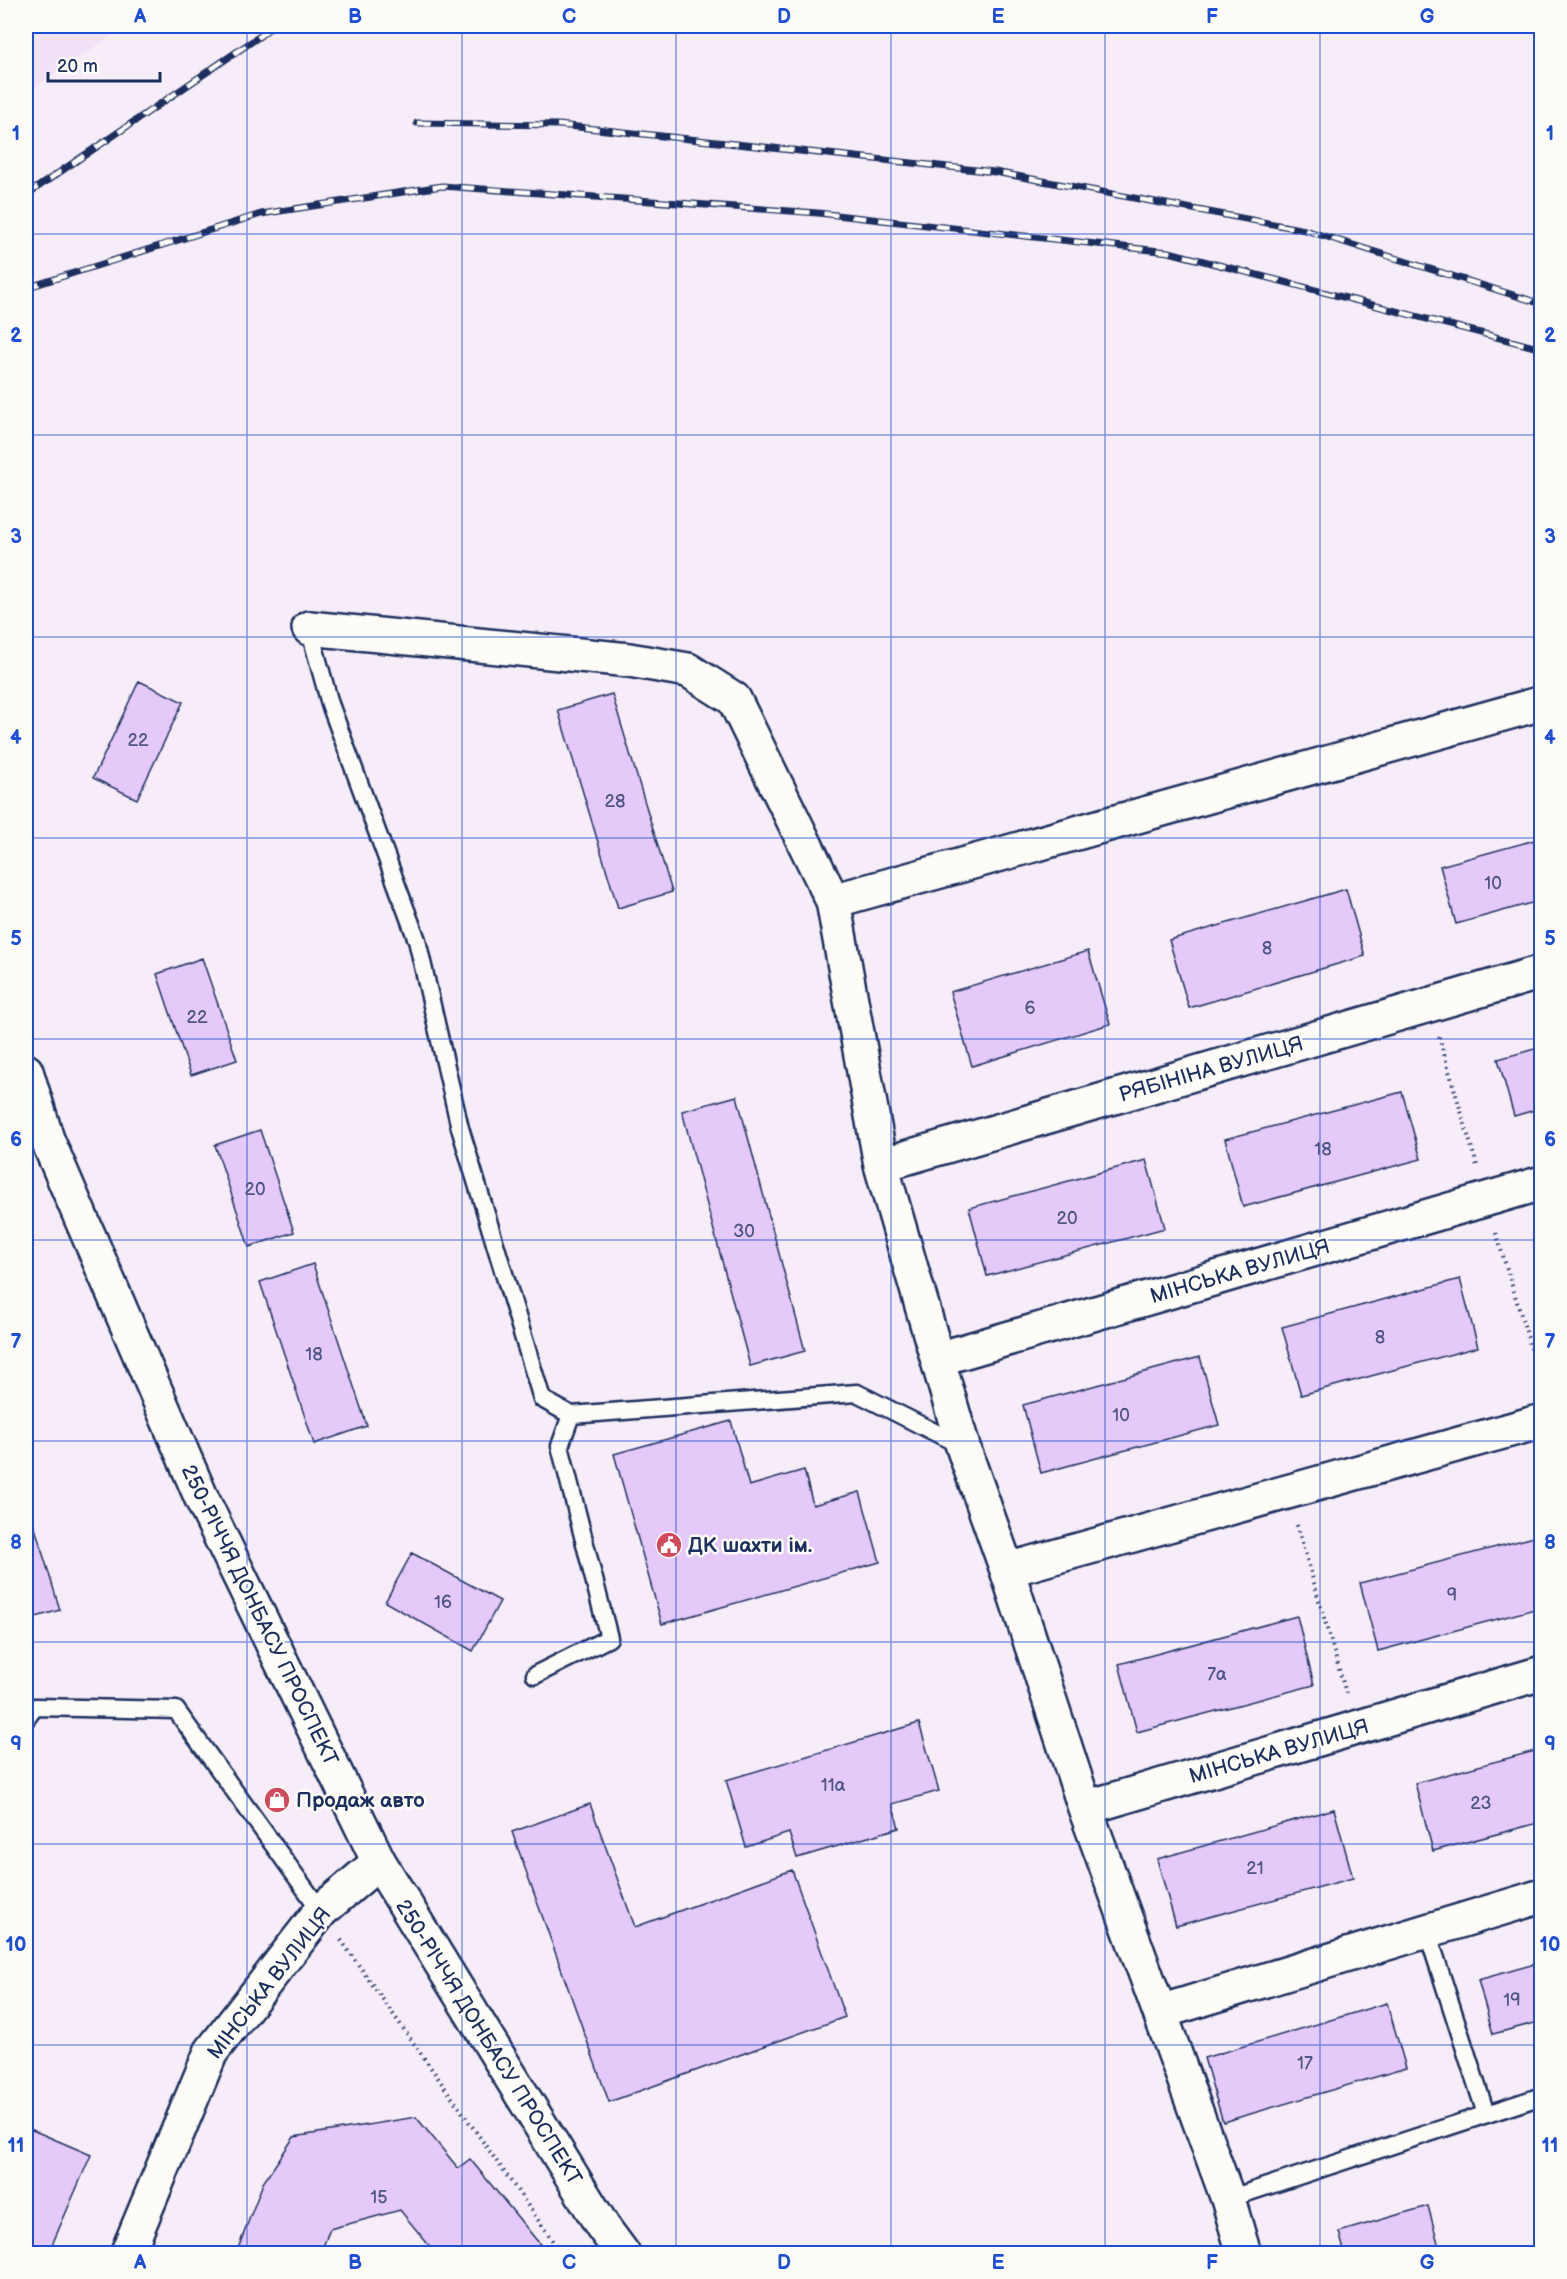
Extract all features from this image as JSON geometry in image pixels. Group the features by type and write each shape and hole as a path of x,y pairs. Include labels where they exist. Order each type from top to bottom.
{"street":[{"path":"309,628 629,660 688,670 734,699 833,901 881,1165 963,1447 1007,1570 1085,1808 1228,2199 1244,2253"},
{"path":"833,901 1542,703"},
{"name":"РЯБІНІНА ВУЛИЦЯ","path":"881,1165 1542,972"},
{"name":"250-РІЧЧЯ ДОНБАСУ ПРОСПЕКТ","path":"26,1071 47,1139 202,1499 379,1862 603,2228 623,2253"},
{"name":"МІНСЬКА ВУЛИЦЯ","path":"938,1359 1542,1183"},
{"path":"1007,1570 1542,1421"},
{"name":"МІНСЬКА ВУЛИЦЯ","path":"1085,1808 1542,1673"},
{"name":"МІНСЬКА ВУЛИЦЯ","path":"127,2253 211,2052 321,1911 379,1862"},
{"path":"1160,2012 1542,1896"}],"lane":[{"path":"309,628 330,704 417,940 460,1128 542,1400 571,1415 857,1393 963,1447"},
{"path":"535,1675 609,1638 560,1446 571,1415"},
{"path":"29,1708 176,1710 321,1911"},
{"path":"1427,1931 1486,2114"},
{"path":"1228,2199 1542,2096"}],"path":[{"path":"1287,1492 1356,1728"},
{"path":"321,1911 562,2253"}],"shaded area":[{"path":"26,26 128,26 26,92"}],"building":[{"path":"139,681 183,702 137,799 93,778"},
{"path":"612,694 672,892 618,908 558,710"},
{"path":"1542,838 1542,900 1456,924 1440,866"},
{"path":"1346,889 1365,956 1189,1008 1169,940"},
{"path":"1088,951 1110,1024 972,1066 950,992"},
{"path":"202,958 237,1060 191,1075 157,974"},
{"path":"1542,1047 1542,1108 1514,1116 1498,1059"},
{"path":"1402,1092 1421,1159 1243,1207 1225,1139"},
{"path":"737,1096 805,1351 750,1366 682,1111"},
{"path":"260,1130 294,1232 249,1247 215,1145"},
{"path":"1146,1160 1165,1228 987,1276 969,1208"},
{"path":"313,1264 367,1426 314,1444 260,1282"},
{"path":"1460,1279 1478,1347 1301,1395 1282,1327"},
{"path":"1200,1357 1219,1425 1041,1473 1023,1405"},
{"path":"731,1421 749,1486 804,1470 813,1505 860,1492 880,1562 662,1624 614,1454"},
{"path":"26,1498 60,1610 26,1620"},
{"path":"1538,1536 1542,1550 1542,1607 1378,1651 1360,1583"},
{"path":"412,1553 500,1601 473,1651 385,1602"},
{"path":"1297,1616 1314,1685 1137,1732 1119,1664"},
{"path":"919,1723 939,1791 892,1804 899,1828 797,1858 789,1833 746,1847 726,1780"},
{"path":"1542,1749 1542,1822 1433,1851 1415,1783"},
{"path":"590,1804 635,1927 792,1870 845,2017 609,2102 512,1832"},
{"path":"1334,1809 1353,1878 1176,1926 1157,1859"},
{"path":"1542,1962 1542,2021 1493,2034 1478,1980"},
{"path":"1387,2003 1406,2068 1223,2122 1204,2058"},
{"path":"416,2117 458,2168 470,2159 548,2254 436,2254 400,2210 330,2229 320,2254 236,2254 263,2183 294,2137"},
{"path":"30,2129 91,2155 48,2254 26,2254 26,2138"},
{"path":"1428,2206 1441,2254 1345,2254 1339,2232"}],"railway":[{"path":"26,195 272,26"},
{"path":"417,123 559,125 995,172 1305,230 1542,304"},
{"path":"26,288 261,214 442,186 818,213 1169,252 1542,349"}],"place":[{"name":"ДК шахти ім.","path":"669,1545"},
{"name":"Продаж авто","path":"277,1800"}]}
